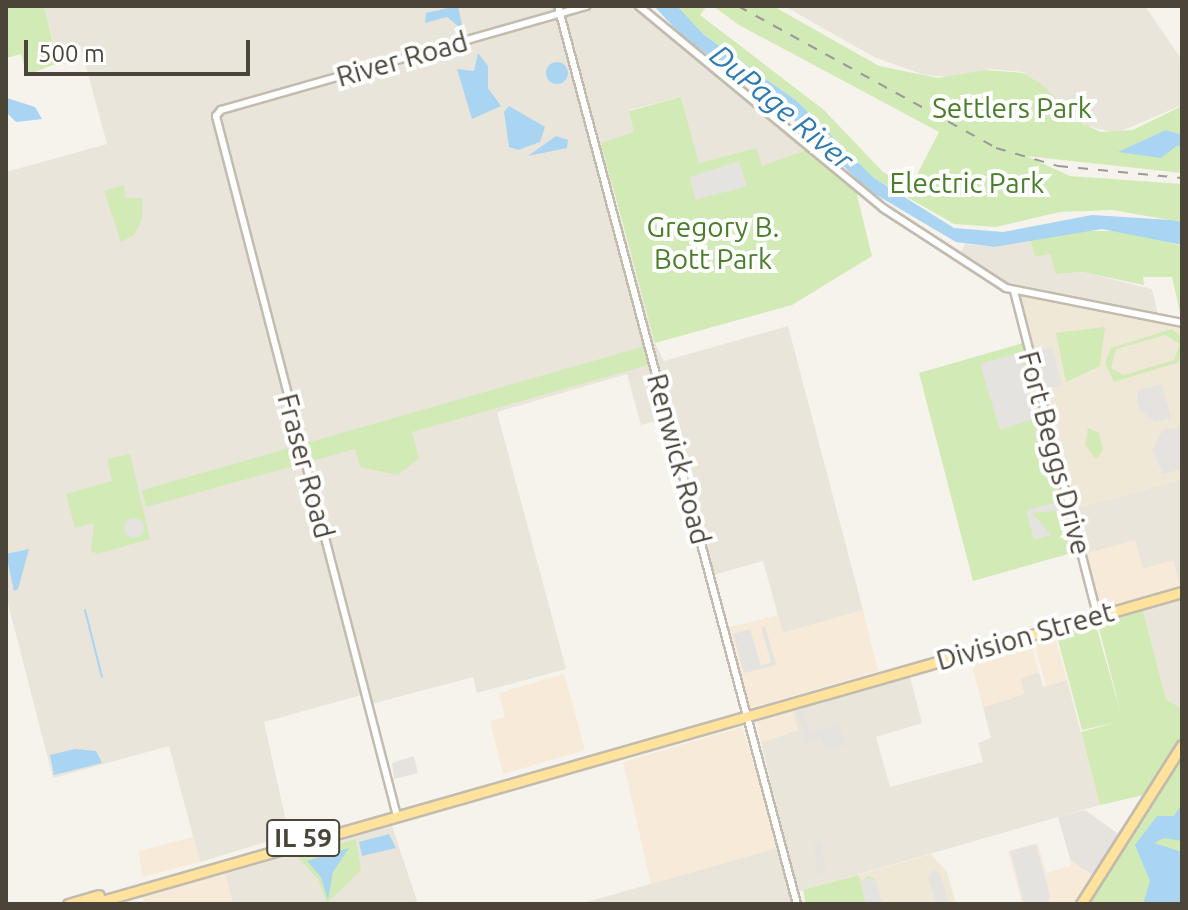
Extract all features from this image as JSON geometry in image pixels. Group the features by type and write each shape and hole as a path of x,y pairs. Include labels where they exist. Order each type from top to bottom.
{"main road":[{"name":"Division Street","path":"747,715 1182,592"},
{"name":"IL 59","path":"68,904 747,715"},
{"path":"1081,904 1182,745"},
{"name":"IL 59","path":"91,904 397,814"}],"street":[{"name":"River Road","path":"217,114 559,10 587,6"},
{"path":"639,6 883,208 1014,291 1182,323"},
{"name":"Renwick Road","path":"559,10 797,904"},
{"name":"Fraser Road","path":"217,114 248,253 397,814"},
{"name":"Fort Beggs Drive","path":"1014,291 1097,615"}],"shaded area":[{"path":"44,6 644,6 812,148 761,167 756,148 699,163 681,97 629,110 635,132 612,188 655,343 664,361 788,326 863,610 783,633 763,561 713,575 672,417 641,425 627,374 497,412 566,669 477,693 473,677 364,706 361,695 264,722 289,835 200,862 169,746 53,778 6,596 6,172 107,144 80,45 56,52"},
{"path":"784,6 1145,6 1182,60 1182,105 1117,133 1086,126 1023,72 990,69 950,77 924,75 874,57"},
{"path":"739,161 747,186 695,200 690,177"},
{"path":"1030,240 1035,257 1050,253 1056,274 1082,272 1152,289 1160,323 1017,296 959,255 965,244 994,247"},
{"path":"1017,296 1182,328 1182,479 1073,509"},
{"path":"1052,347 1062,385 1045,389 1035,351"},
{"path":"1020,353 1039,417 1000,430 980,364"},
{"path":"1162,384 1171,418 1156,422 1140,411 1138,390"},
{"path":"1182,427 1182,469 1163,474 1152,450 1163,430"},
{"path":"1182,479 1182,588 1142,569 1135,541 1085,554 1073,509"},
{"path":"1059,502 1061,510 1032,513 1051,535 1034,540 1026,510"},
{"path":"134,518 141,521 144,528 141,535 134,538 127,535 124,528 127,521"},
{"path":"1135,540 1143,569 1173,560 1181,589 1101,610 1085,554"},
{"path":"1182,596 1182,709 1166,699 1142,607"},
{"path":"863,610 878,671 748,709 726,628 778,615 783,633"},
{"path":"765,626 776,665 744,673 733,634 750,629 761,666 771,662 761,627"},
{"path":"1054,633 1067,680 1046,686 1033,639"},
{"path":"1030,641 1039,672 1020,678 1025,694 983,707 970,659"},
{"path":"1039,672 1043,687 1067,680 1100,805 797,892 761,742 798,730 792,706 909,673 922,723 876,737 890,787 983,762 978,743 991,738 983,707 1024,694 1020,678"},
{"path":"564,674 585,750 503,774 490,721 505,717 499,693"},
{"path":"793,709 798,730 761,742 756,722"},
{"path":"803,710 810,732 839,724 845,746 824,751 821,738 806,742 797,711"},
{"path":"742,727 780,847 651,884 623,762"},
{"path":"414,756 418,773 394,779 392,763"},
{"path":"1085,810 1121,836 1095,877 1070,859 1058,817"},
{"path":"392,826 418,904 222,904 232,900 225,874"},
{"path":"193,837 200,862 142,877 139,851"},
{"path":"821,841 826,873 818,875 813,843"},
{"path":"1038,843 1046,873 1071,866 1070,859 1095,877 1077,904 1022,904 1008,851"},
{"path":"1036,844 1050,896 1048,904 1024,904 1010,851"},
{"path":"780,847 795,904 580,904"},
{"path":"931,854 947,872 956,904 866,904 858,875"},
{"path":"933,870 940,873 949,904 936,904 928,877"},
{"path":"225,874 232,901 222,904 145,904 142,895"},
{"path":"865,878 876,880 883,904 866,904 861,883"}],"green space":[{"path":"6,6 44,6 58,63 27,75 21,54 6,58"},
{"path":"677,6 707,6 700,15 824,110 883,172 910,188 939,132 739,25 713,6 773,6 879,66 938,78 985,70 1023,73 1041,84 1083,124 1101,132 1133,130 1182,106 1182,173 1026,156 1070,176 1182,184 1182,222 1112,210 1060,212 996,227 954,224 874,178 797,101 704,35"},
{"name":"Gregory B. Bott Park","path":"681,97 699,163 756,148 762,166 812,148 855,187 872,256 792,305 655,343 601,143 634,132 629,111"},
{"path":"124,185 125,198 142,198 142,220 134,235 121,242 104,191"},
{"path":"1077,231 1121,231 1182,246 1182,321 1172,277 1143,277 1144,285 1082,272 1056,274 1050,254 1035,257 1030,240"},
{"path":"643,321 655,363 412,432 419,458 398,475 360,467 355,449 146,507 142,490 642,347 637,322"},
{"path":"1105,327 1100,366 1066,382 1056,333"},
{"path":"1172,329 1182,338 1179,362 1114,382 1105,363 1111,348","holes":["1165,335 1180,344 1174,360 1124,375 1111,368 1116,349"]},
{"path":"1023,343 1075,552 973,581 919,373"},
{"path":"1088,428 1099,433 1103,450 1096,459 1085,445"},
{"path":"130,454 150,539 97,554 91,551 94,523 75,528 66,494 112,481 107,459"},
{"path":"1142,607 1166,699 1182,709 1182,740 1148,794 1100,805 1081,732 1118,722 1082,730 1056,633 1095,622 1123,721 1097,621"},
{"path":"1182,750 1182,904 1084,904"},
{"path":"356,839 361,870 327,903 318,879 297,856"},
{"path":"858,875 861,882 868,876 875,879 861,883 866,904 806,904 803,890"}],"water":[{"path":"458,6 463,30 447,17 425,23 426,13"},
{"name":"DuPage River","path":"654,6 678,7 704,35 797,101 874,178 954,228 1003,232 1092,215 1171,220 1182,222 1182,245 1102,229 994,247 956,242 868,190 804,128 680,34"},
{"path":"478,53 488,66 488,88 501,106 472,119 457,69 474,71"},
{"path":"557,62 568,73 557,84 546,73"},
{"path":"7,98 35,107 42,119 16,122 6,112"},
{"path":"509,106 545,127 540,142 518,150 509,147 504,112"},
{"path":"1166,130 1182,135 1182,150 1178,145 1161,158 1118,152"},
{"path":"556,136 568,140 567,148 528,156"},
{"path":"29,549 18,589 14,591 6,554"},
{"path":"75,749 96,751 102,763 54,775 50,755"},
{"path":"1182,804 1182,841 1164,838 1154,843 1182,852 1182,904 1143,904 1150,881 1135,845 1157,816 1174,816"},
{"path":"389,834 396,848 362,856 359,842"},
{"path":"349,848 333,872 328,900 321,877 307,861"}],"waterway":[{"path":"85,610 102,677"}],"railway":[{"path":"738,6 996,148 1058,166 1182,178"}],"park label":[{"name":"Settlers Park","path":"1012,108"},
{"name":"Electric Park","path":"967,183"}]}
